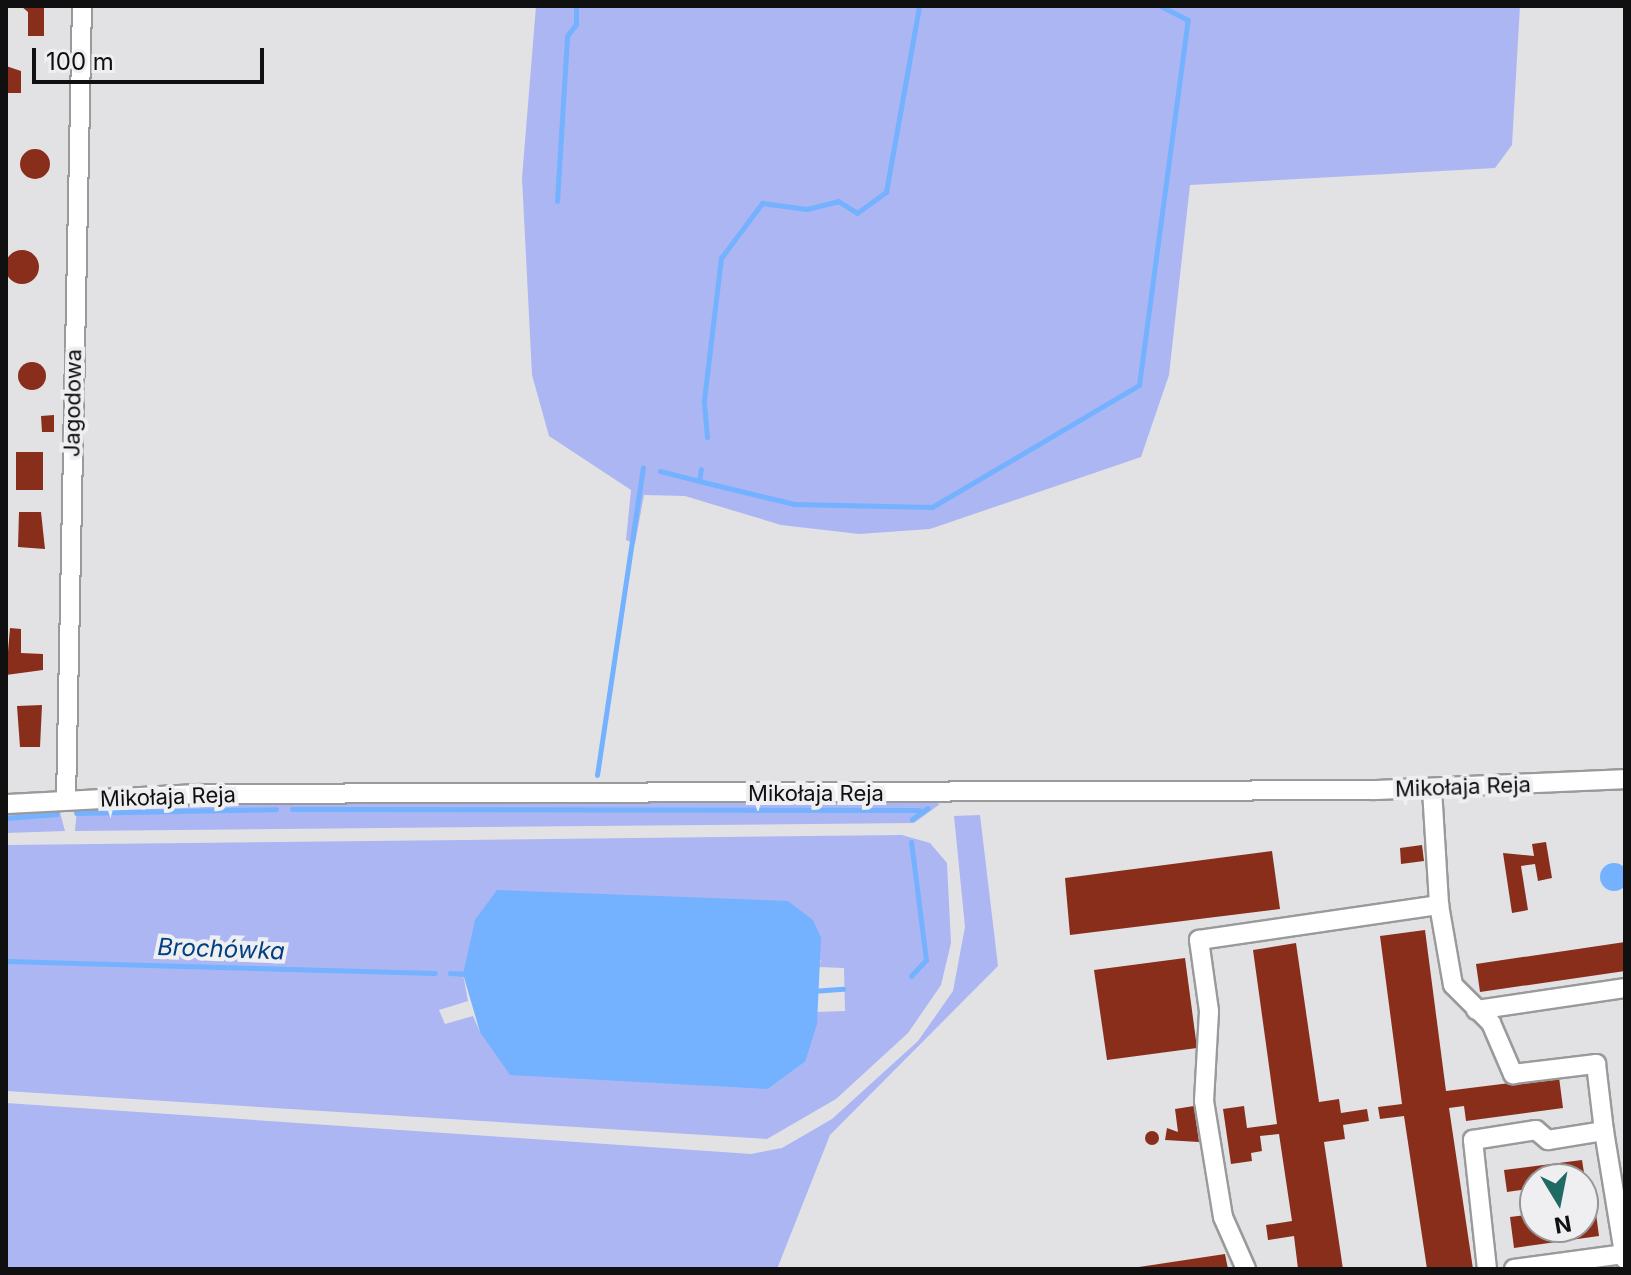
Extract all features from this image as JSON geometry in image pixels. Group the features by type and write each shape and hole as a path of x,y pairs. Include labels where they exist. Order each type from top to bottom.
{"street":[{"name":"Jagodowa","path":"66,800 82,6"},
{"name":"Mikołaja Reja","path":"6,804 66,800 1432,789 1625,779"},
{"path":"1432,789 1439,905 1453,985 1501,1039 1513,1074 1596,1064 1624,1257 1514,1269"},
{"path":"1246,1269 1223,1217 1204,1101 1209,1011 1199,940 1439,905"},
{"path":"1476,1010 1625,988"},
{"path":"1487,1269 1473,1140 1536,1130 1548,1140 1604,1131"}],"shaded area":[{"path":"536,6 1520,6 1512,145 1495,168 1190,185 1169,375 1141,457 930,529 859,534 781,525 685,496 644,495 635,544 626,540 631,490 549,436 532,375 522,178"},
{"path":"190,801 940,804 914,823 75,831 77,808"},
{"path":"59,809 65,831 6,833 6,813"},
{"path":"980,815 998,966 830,1135 777,1269 6,1269 6,1103 751,1154 782,1148 832,1119 918,1041 953,991 965,927 954,816"},
{"path":"902,835 930,843 947,863 951,943 941,985 908,1033 836,1099 767,1139 6,1091 6,845","holes":["821,960 818,967 844,968 845,1011 814,1012 805,1062 768,1089 480,1032 473,1016 445,1024 439,1010 468,1001 463,974"]},
{"path":"1614,863 1624,867 1628,877 1624,887 1614,891 1604,887 1600,877 1604,867"},
{"path":"497,890 788,901 813,920 821,938 817,1024 805,1062 768,1089 510,1075 480,1032 463,974 475,920"}],"building":[{"path":"21,6 44,6 44,36 28,36 28,12"},
{"path":"6,66 21,71 21,93 6,93"},
{"path":"35,149 46,153 50,164 46,175 35,179 24,175 20,164 24,153"},
{"path":"22,250 34,255 39,267 34,279 22,284 10,279 5,267 10,255"},
{"path":"32,362 42,366 46,376 42,386 32,390 22,386 18,376 22,366"},
{"path":"54,415 54,432 42,432 41,416"},
{"path":"16,452 43,452 43,490 16,490"},
{"path":"19,512 41,512 45,549 18,547"},
{"path":"10,628 21,629 21,653 43,654 43,670 6,675"},
{"path":"42,705 40,747 20,747 17,706"},
{"path":"1546,842 1552,878 1538,881 1535,864 1521,866 1528,910 1512,913 1503,853 1534,856 1532,844"},
{"path":"1422,845 1424,861 1401,864 1400,848"},
{"path":"1272,851 1280,909 1070,935 1065,878"},
{"path":"1425,930 1446,1091 1559,1077 1563,1108 1466,1121 1464,1106 1449,1108 1473,1269 1427,1269 1404,1116 1380,1119 1378,1107 1402,1104 1380,936"},
{"path":"1625,942 1625,971 1480,992 1476,964"},
{"path":"1296,943 1319,1102 1339,1099 1341,1113 1367,1109 1369,1121 1343,1125 1345,1139 1324,1142 1343,1269 1298,1269 1294,1236 1268,1240 1266,1225 1292,1221 1279,1134 1260,1136 1262,1151 1251,1153 1252,1161 1231,1164 1223,1109 1244,1106 1247,1128 1277,1124 1253,950"},
{"path":"1185,958 1197,1048 1107,1060 1094,970"},
{"path":"1194,1106 1199,1142 1165,1140 1167,1128 1178,1132 1175,1109"},
{"path":"1152,1131 1159,1138 1152,1145 1145,1138"},
{"path":"1519,1168 1519,1190 1507,1192 1504,1170"},
{"path":"1519,1216 1519,1243 1549,1243 1514,1248 1510,1217"},
{"path":"1225,1254 1228,1269 1139,1269 1139,1267"}],"waterway":[{"path":"557,201 567,36 576,24 576,6"},
{"path":"707,437 704,400 721,258 762,203 807,209 838,201 857,213 886,192 919,6"},
{"path":"699,481 794,504 932,507 1139,385 1188,20 1161,6"},
{"path":"597,775 643,467"},
{"path":"660,471 699,481 701,469"},
{"name":"Brochówka","path":"912,819 928,808"},
{"path":"76,813 276,809"},
{"path":"292,809 919,810"},
{"path":"6,818 57,814"},
{"name":"Brochówka","path":"911,842 926,960 911,976"},
{"name":"Brochówka","path":"6,961 435,973"},
{"name":"Brochówka","path":"450,973 466,974"},
{"name":"Brochówka","path":"812,991 843,989"}]}
